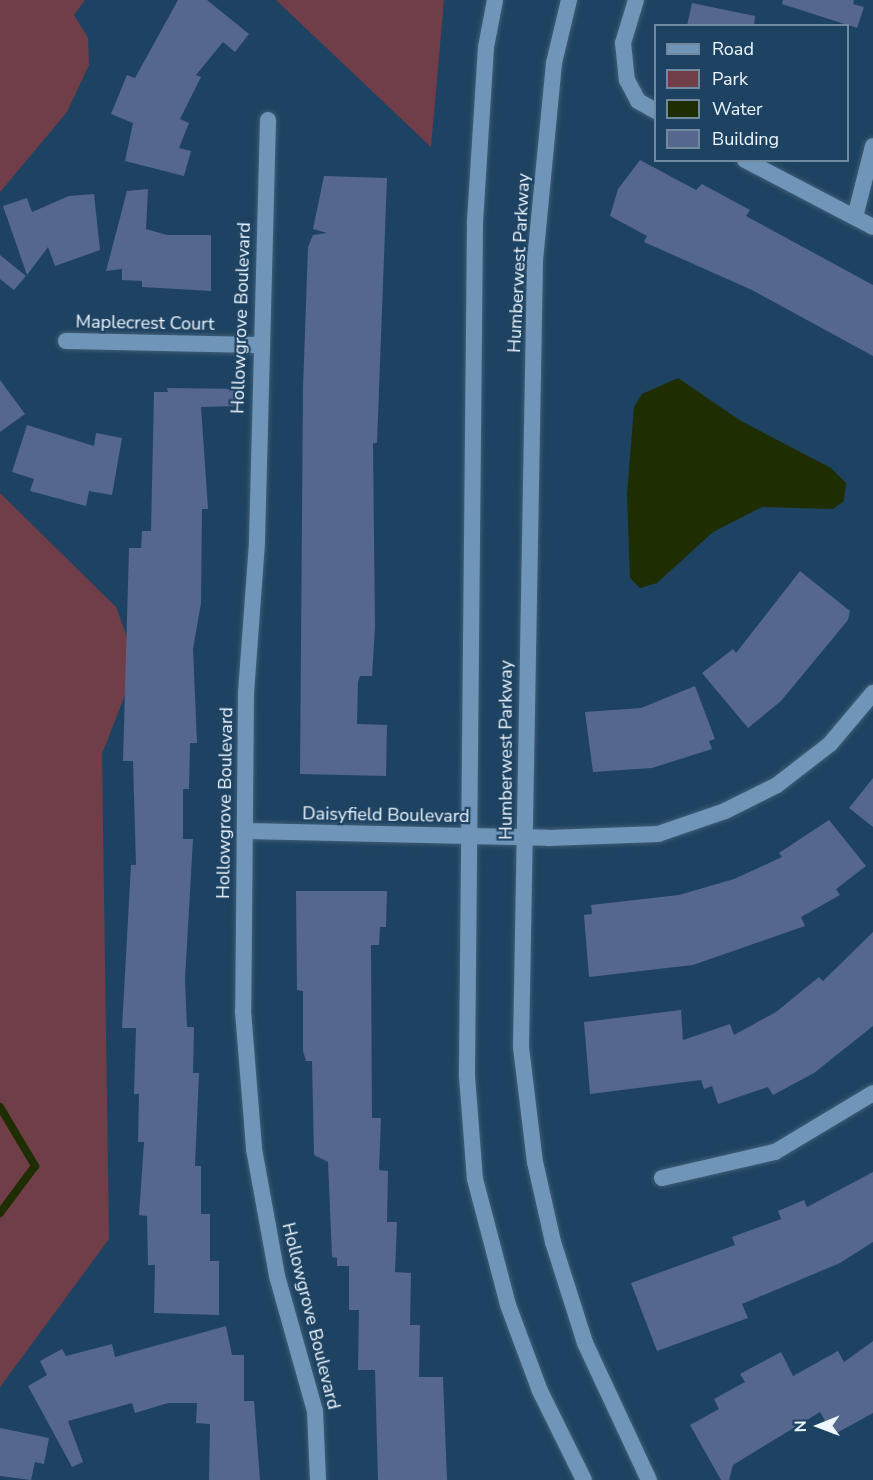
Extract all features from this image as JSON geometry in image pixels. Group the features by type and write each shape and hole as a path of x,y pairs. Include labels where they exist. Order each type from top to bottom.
{"main road":[{"name":"Humberwest Parkway","path":"495,0 486,47 475,221 469,836 464,997 475,1179 508,1305 540,1391 584,1480"},
{"name":"Humberwest Parkway","path":"569,0 554,63 535,260 521,1047 535,1162 585,1343 649,1480"},
{"path":"636,0 623,43 627,80 638,101 654,110"},
{"name":"Hollowgrove Boulevard","path":"268,120 260,345 257,543 246,693 246,1078 277,1276 315,1411 318,1480"},
{"path":"855,217 873,146"},
{"path":"749,162 873,227"},
{"name":"Maplecrest Court","path":"66,341 260,345"},
{"name":"Daisyfield Boulevard","path":"246,831 526,837 658,834 725,812 807,763 873,693"},
{"path":"662,1178 775,1152 873,1093"}],"green space":[{"path":"0,0 85,0 74,15 88,38 89,65 67,112 0,192"},
{"path":"276,0 444,0 431,147"},
{"path":"0,493 116,607 137,664 102,754 109,1239 0,1387"}],"water":[{"path":"678,378 741,421 831,468 846,483 844,501 833,509 762,507 713,532 657,583 640,588 630,578 627,494 634,407 642,394"}],"building":[{"path":"178,0 207,0 249,34 235,52 223,42 196,75 201,77 180,119 189,123 179,148 191,151 184,176 125,161 133,123 111,114 127,75 135,78"},
{"path":"783,0 854,0 853,4 864,7 857,28 782,4"},
{"path":"692,3 755,16 754,24 687,24"},
{"path":"640,160 696,190 702,184 750,210 746,216 873,285 873,356 752,290 644,242 647,236 610,216 618,189"},
{"path":"324,176 387,178 377,443 373,443 375,627 372,676 360,676 358,682 357,724 387,725 386,776 300,774 303,388 308,247 313,235 327,233 313,229"},
{"path":"148,189 146,229 167,235 211,235 211,291 142,287 142,281 122,280 122,269 106,271 127,191"},
{"path":"94,194 100,250 55,266 48,247 27,275 3,206 27,198 32,212 69,196"},
{"path":"0,255 26,276 14,290 0,279"},
{"path":"0,380 25,414 0,432"},
{"path":"167,388 241,389 241,406 201,407 208,509 202,509 201,603 193,649 197,743 190,743 189,789 183,789 183,839 193,839 185,979 187,1027 194,1027 193,1073 199,1073 195,1166 201,1166 201,1214 210,1214 210,1261 219,1261 219,1315 154,1313 155,1265 148,1265 147,1216 139,1215 144,1142 138,1142 139,1094 134,1094 136,1028 122,1028 131,865 136,865 133,761 123,761 129,548 141,548 142,531 151,531 154,392 168,392"},
{"path":"27,425 94,446 96,433 122,438 112,495 89,491 86,506 30,491 34,479 12,472"},
{"path":"800,571 850,611 848,620 781,701 748,728 702,673 733,649 736,653"},
{"path":"695,686 715,739 709,741 712,749 652,768 593,772 585,712 641,708"},
{"path":"873,778 873,827 849,808"},
{"path":"829,820 866,866 836,889 840,895 801,917 805,926 693,965 589,977 584,915 592,914 591,905 679,895 734,879 782,857 779,853"},
{"path":"296,891 387,891 386,927 380,927 379,945 371,945 372,1118 381,1118 379,1170 388,1171 387,1222 397,1222 395,1272 411,1273 410,1325 420,1325 419,1377 443,1377 447,1480 378,1480 375,1370 358,1370 359,1310 349,1310 349,1266 337,1266 337,1258 332,1257 328,1162 314,1155 312,1061 306,1061 303,1051 303,991 297,990"},
{"path":"873,932 873,1026 814,1073 773,1095 768,1087 718,1104 712,1086 704,1089 701,1080 590,1094 584,1022 681,1010 683,1040 730,1024 734,1035 776,1012 819,977 823,981"},
{"path":"873,1172 873,1242 840,1263 742,1304 748,1318 657,1351 631,1283 735,1245 732,1237 781,1219 778,1211 804,1200 807,1207"},
{"path":"226,1326 232,1355 244,1355 244,1401 254,1401 260,1480 209,1480 210,1424 196,1423 197,1403 168,1403 135,1413 132,1403 68,1421 83,1462 72,1467 28,1386 47,1375 40,1361 62,1349 66,1356 112,1344 115,1357"},
{"path":"873,1341 873,1413 833,1435 820,1412 733,1465 729,1480 721,1480 690,1425 719,1409 714,1399 745,1382 740,1374 781,1352 793,1376 838,1351 844,1362"},
{"path":"0,1428 49,1438 44,1464 35,1462 31,1480 0,1476"}],"waterway":[{"path":"0,1107 35,1166 0,1213"}]}
